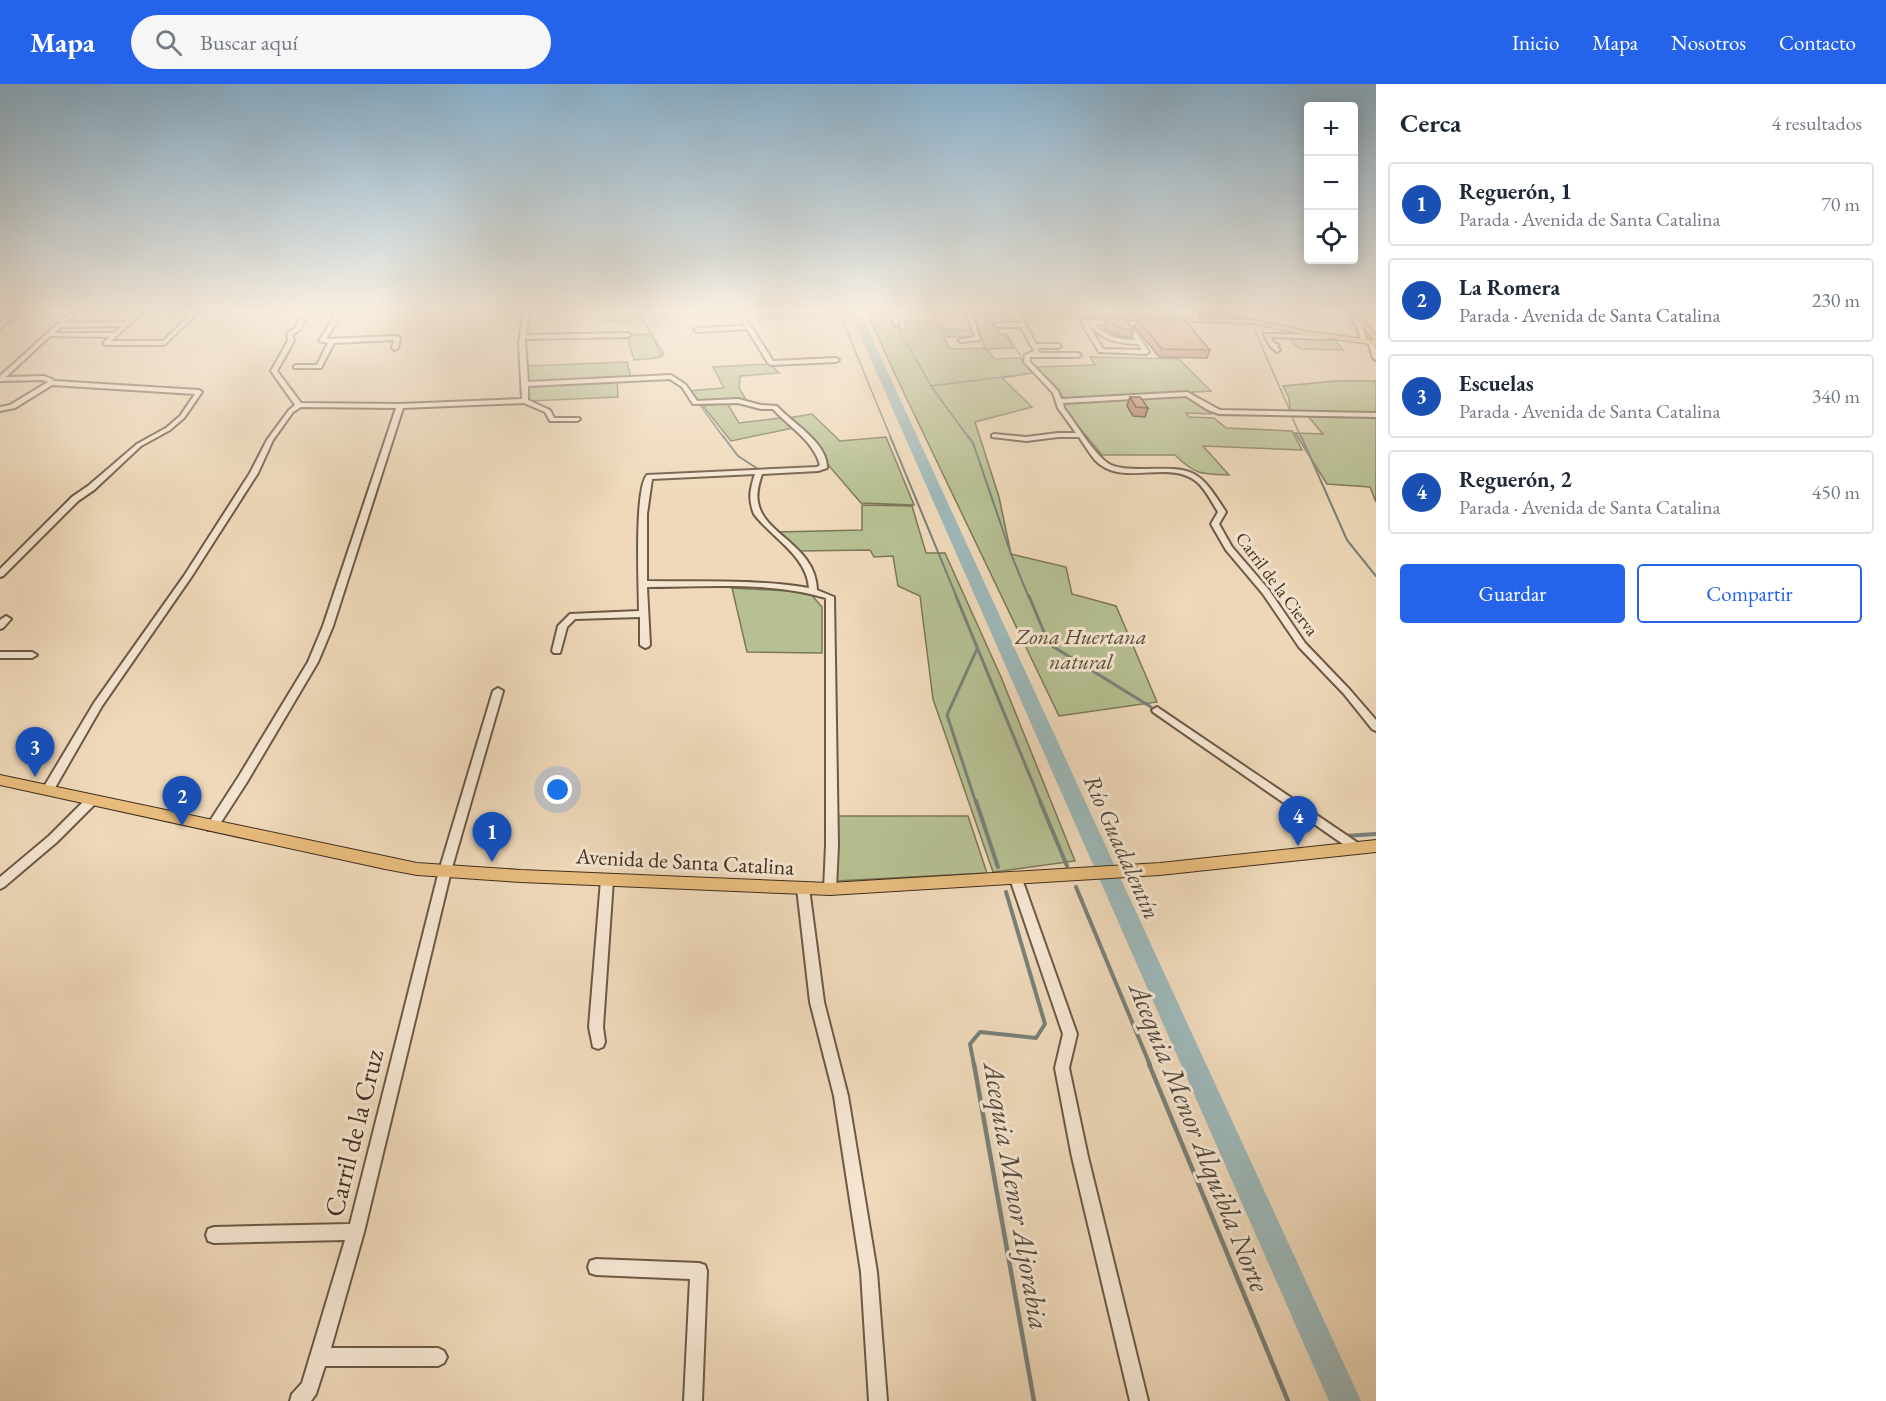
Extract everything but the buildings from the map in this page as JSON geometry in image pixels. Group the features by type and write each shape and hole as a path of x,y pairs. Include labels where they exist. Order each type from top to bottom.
{"main road":[{"name":"Avenida de Santa Catalina","path":"0,780 385,863 445,871 607,880 830,889 1086,874 1376,846"}],"street":[{"path":"275,373 300,405"},
{"path":"525,373 525,401"},
{"name":"Carril de la Cierva","path":"1038,373 1056,392 1061,408 1104,465 1118,469 1183,473 1196,477 1222,512 1215,524 1230,549 1266,592 1302,645 1347,692 1376,727"},
{"path":"525,384 671,377 684,386 695,403 738,401 761,407 775,406 783,417 799,427 823,459 824,466 818,469 650,477 647,480 643,514 645,645"},
{"path":"0,379 44,378 50,380 51,383"},
{"path":"0,409 5,410 42,386 51,383 199,392 182,417 168,429 139,445 91,488 75,499 0,574"},
{"path":"1060,401 1187,394 1197,398 1208,408 1219,412 1376,415"},
{"path":"48,790 98,705 188,576 254,473 270,440 291,411 300,405 525,401 548,411 552,420 578,419"},
{"path":"212,826 313,662 328,626 400,405"},
{"path":"994,436 1026,440 1058,435 1081,435"},
{"path":"759,472 754,489 754,504 759,516 804,561 814,585 813,590"},
{"path":"643,584 756,586 813,590 830,597 832,845 830,889"},
{"path":"557,651 563,626 573,616 644,614"},
{"path":"0,655 32,655"},
{"name":"Carril de la Cruz","path":"299,1401 310,1388 356,1232 445,871 498,691"},
{"path":"1157,710 1358,848"},
{"path":"0,884 53,839 92,800"},
{"path":"1016,879 1070,1034 1062,1068 1080,1157 1139,1401"},
{"path":"598,1042 596,1027 607,880"},
{"path":"803,888 817,1002 841,1096 869,1272 878,1401"},
{"path":"214,1234 356,1232"},
{"path":"596,1267 699,1271 693,1401"},
{"path":"319,1357 438,1357"}],"green space":[{"path":"528,373 630,373 631,378 528,382"},
{"path":"716,373 773,373 740,376 739,388 746,400 703,405 695,403 687,391 724,388"},
{"name":"Zona Huertana natural","path":"895,373 1030,373 1002,378 1032,407 975,422 999,497 1011,554 1066,567 1072,594 1116,606 1157,702 1059,716"},
{"path":"1042,373 1193,373 1211,391 1066,400"},
{"path":"617,381 618,397 529,401 529,385"},
{"path":"1336,381 1376,381 1376,414 1290,410 1289,398 1283,386"},
{"path":"1187,394 1199,399 1211,414 1186,413 1189,417 1214,418 1226,428 1292,431 1302,450 1203,446 1229,475 1199,472 1175,455 1102,455 1060,404"},
{"path":"727,403 739,423 780,418 793,428 731,441 703,406"},
{"path":"812,414 840,441 886,437 914,505 861,503 788,418"},
{"path":"1306,414 1376,416 1376,502 1370,487 1327,484 1295,433 1323,434"},
{"path":"862,505 912,506 926,553 945,553 1001,677 1075,861 993,872 933,699 920,596 898,586 893,556 874,557 870,550 799,551 778,532 862,530"},
{"path":"732,588 809,592 822,607 822,653 747,652"},
{"path":"836,816 968,816 987,873 835,881"}],"waterway":[{"name":"Acequia Menor Alquibla Norte","path":"864,373 891,438"},
{"name":"Río Guadalentín","path":"883,373 1345,1401"},
{"path":"924,373 931,386"},
{"path":"931,386 1029,373"},
{"path":"1274,373 1290,411"},
{"path":"931,386 969,438"},
{"path":"700,405 724,438"},
{"path":"1291,414 1301,438"},
{"path":"723,436 738,456 758,469"},
{"name":"Acequia Menor Alquibla Norte","path":"890,436 957,598"},
{"path":"968,436 973,443 1011,554 1029,598"},
{"path":"1301,436 1347,540 1376,576"},
{"name":"Acequia Menor Alquibla Norte","path":"956,596 1041,803"},
{"path":"1029,596 1049,644 1151,707"},
{"name":"Acequia Menor Aljorabia","path":"976,803 947,715 977,649"},
{"name":"Acequia Menor Aljorabia","path":"976,801 998,867"},
{"name":"Acequia Menor Alquibla Norte","path":"1040,801 1067,866"},
{"path":"1345,836 1376,834"},
{"name":"Acequia Menor Alquibla Norte","path":"1076,887 1150,1065"},
{"name":"Acequia Menor Aljorabia","path":"974,1065 970,1044 980,1032 1036,1038 1045,1024 1006,892"},
{"name":"Acequia Menor Aljorabia","path":"974,1064 1034,1401"},
{"name":"Acequia Menor Alquibla Norte","path":"1149,1064 1288,1401"}],"place":[{"name":"Escuelas","path":"35,777"},
{"name":"La Romera","path":"182,826"},
{"name":"Reguerón, 2","path":"1298,846"},
{"name":"Reguerón, 1","path":"492,862"}]}
